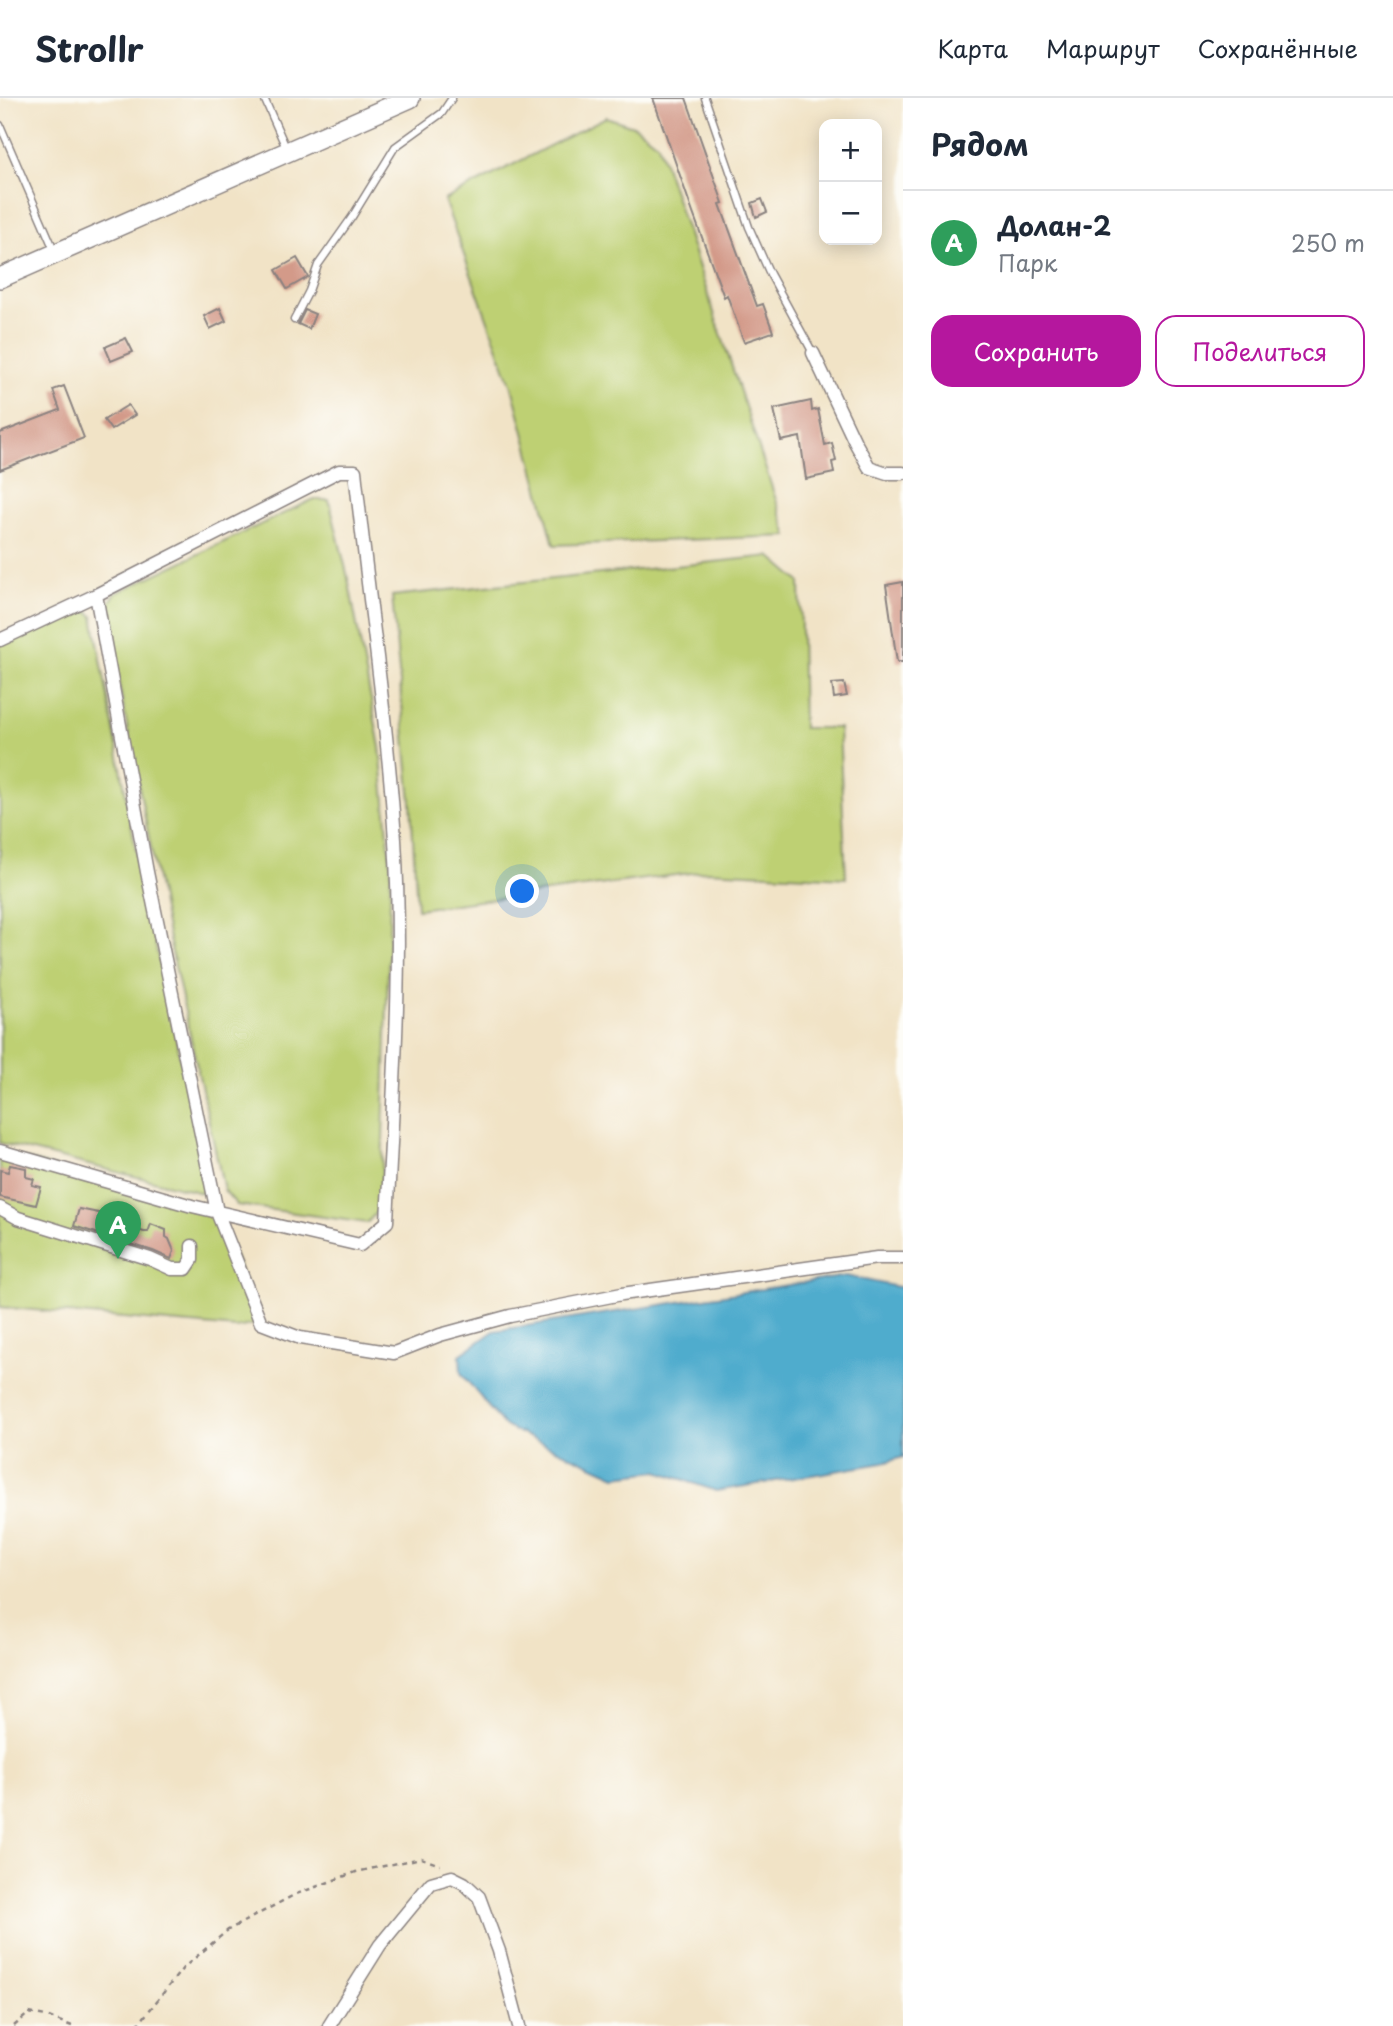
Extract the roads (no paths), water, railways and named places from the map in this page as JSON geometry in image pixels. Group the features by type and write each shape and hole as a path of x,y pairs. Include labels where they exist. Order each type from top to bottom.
{"main road":[{"path":"0,278 410,98"}],"street":[{"path":"813,353 869,467 887,473 903,473"},
{"path":"0,640 96,595 339,471 355,471 385,724 395,842 398,1007 387,1222 360,1245 216,1212 0,1152"},
{"path":"96,595 147,872 216,1212 261,1323 300,1338 394,1353 440,1335 498,1319 622,1294 877,1258 903,1258"},
{"path":"0,1208 18,1218 150,1259 172,1269 186,1269 192,1260 192,1246"},
{"path":"329,2026 380,1945 431,1883 452,1877 464,1883 479,1898 499,1951 519,2026"}],"lane":[{"path":"264,98 288,151"},
{"path":"294,320 309,291 318,265 352,217 395,147 442,113 452,98"},
{"path":"705,98 748,228 813,353"},
{"path":"0,125 55,253"}],"water":[{"path":"846,1276 903,1288 903,1457 883,1463 716,1491 658,1471 616,1476 504,1426 461,1373 460,1355 494,1331"}],"place":[{"name":"Долан-2","path":"118,1259"}]}
